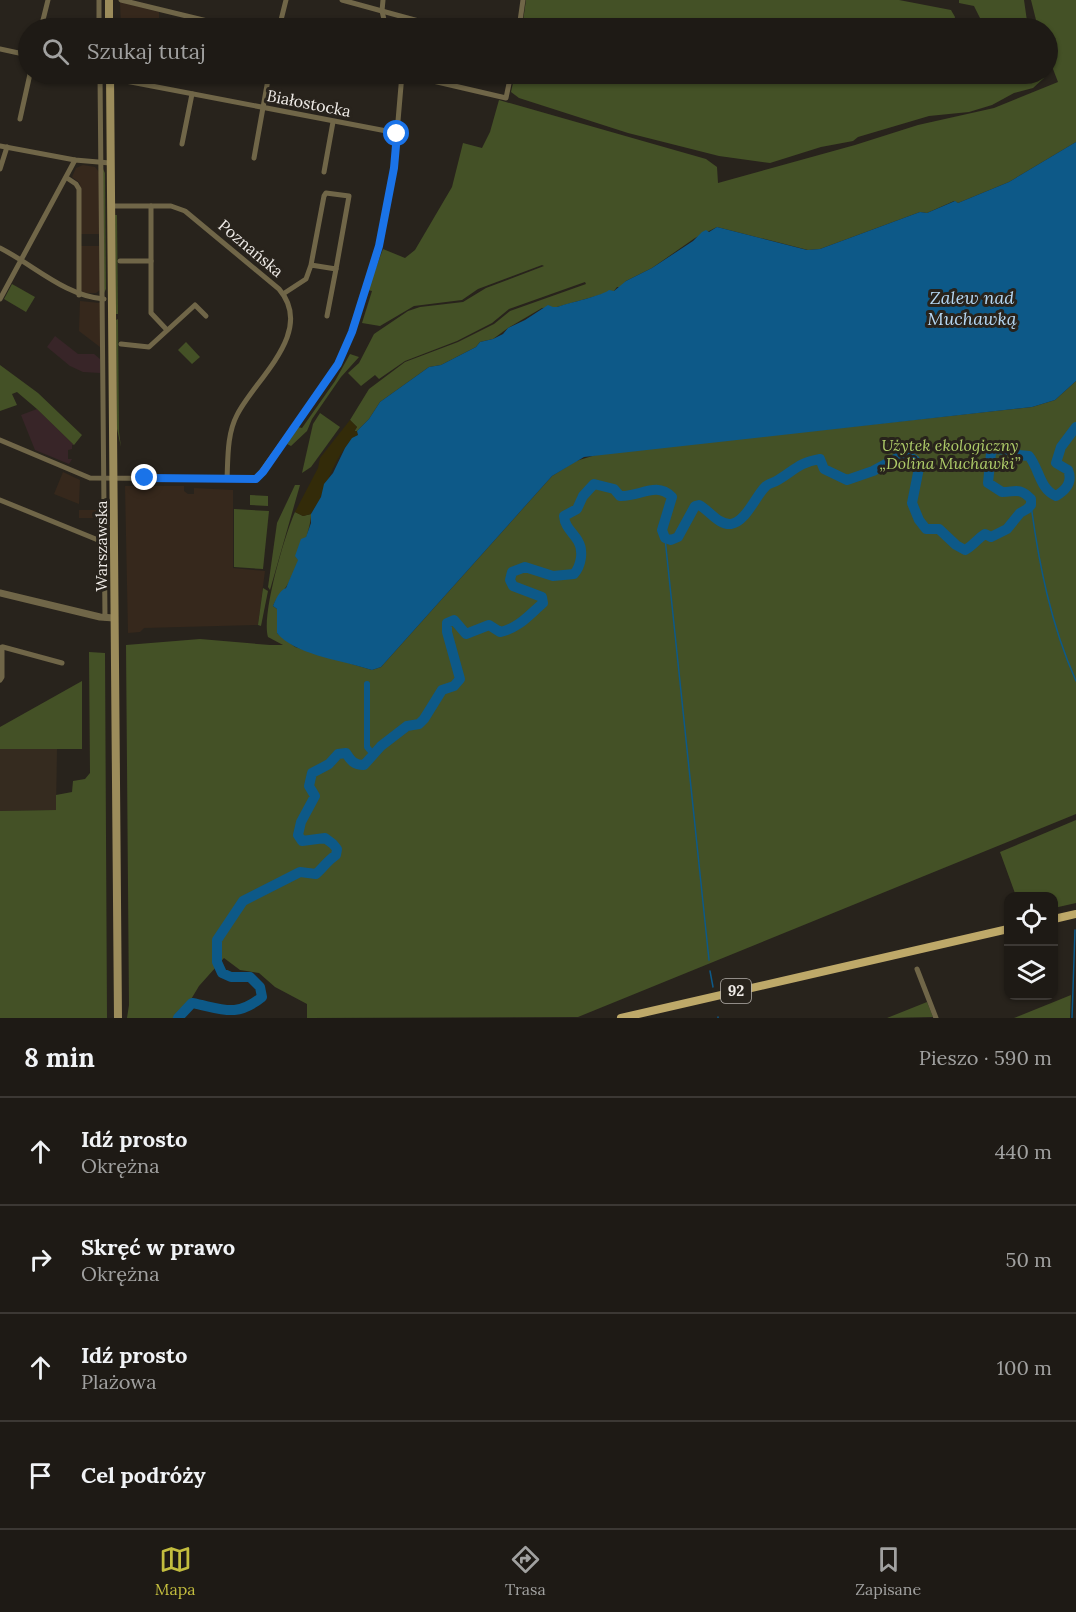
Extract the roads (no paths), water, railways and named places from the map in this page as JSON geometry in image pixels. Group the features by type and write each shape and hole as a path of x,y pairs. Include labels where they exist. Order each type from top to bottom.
{"main road":[{"path":"109,0 109,18"},
{"name":"Warszawska","path":"108,84 114,479 110,618 118,1018"},
{"path":"1058,918 1076,914"},
{"name":"92","path":"621,1018 1004,930"}],"street":[{"path":"44,18 48,0"},
{"path":"99,0 99,18"},
{"path":"121,0 195,18"},
{"path":"282,18 286,0"},
{"path":"342,0 408,18"},
{"path":"383,0 384,18"},
{"path":"521,18 524,0"},
{"path":"0,49 18,54"},
{"path":"20,119 28,84"},
{"path":"0,593 110,618 103,542 100,84"},
{"name":"Białostocka","path":"148,84 397,134"},
{"path":"254,158 267,84"},
{"path":"0,440 90,478 256,479 326,382 345,351 379,246 394,168 402,84"},
{"path":"446,84 506,98 509,84"},
{"path":"182,144 192,94"},
{"path":"324,172 333,122"},
{"path":"0,146 75,160 110,163"},
{"path":"0,169 8,147"},
{"path":"0,299 75,160"},
{"path":"67,178 79,189 80,295"},
{"path":"283,294 306,279 326,193 349,196 327,315"},
{"name":"Poznańska","path":"111,206 171,206 185,211 283,294 290,312 290,332 282,350 247,397 236,417 230,438 227,479"},
{"path":"151,206 151,313 167,330"},
{"path":"0,248 80,295 112,299"},
{"path":"120,261 151,261"},
{"path":"311,265 336,270"},
{"path":"121,344 149,347 195,304 206,316"},
{"path":"0,500 103,542"},
{"path":"0,680 2,677 2,646 62,663"},
{"path":"917,969 936,1018"}],"water":[{"name":"Zalew nad Muchawką","path":"1076,142 1076,381 1055,400 1032,407 584,457 552,476 381,667 372,670 305,651 277,633 277,609 273,606 280,593 286,588 298,560 295,556 301,539 306,537 311,523 311,514 321,497 324,484 333,473 345,448 352,438 358,435 357,431 369,419 380,402 429,367 441,365 476,347 480,342 503,334 508,328 548,305 557,307 594,297 609,290 614,291 626,281 652,268 693,241 706,230 709,232 717,227 807,250 820,249 920,212 927,213 955,201 958,203 1009,182"}],"waterway":[{"path":"178,1018 192,1003 237,1010 253,1004 262,997 260,987 250,977 231,977 222,973 217,962 217,940 243,901 300,872 316,874 336,855 337,849 325,838 302,841 298,835 301,822 315,796 309,786 312,773 329,764 338,754 346,753 353,762 364,765 381,746 407,726 419,724 442,690 454,686 460,679 447,632 447,623 454,620 466,634 489,625 500,632 518,624 543,603 542,597 513,586 510,580 512,572 525,567 553,576 574,574 580,563 581,549 566,524 564,516 577,509 583,496 594,484 614,489 620,496 654,490 666,492 672,497 662,530 665,538 671,540 678,537 695,506 699,505 718,520 731,524 746,513 766,486 807,462 820,459 824,469 847,480 873,471 899,457 908,456 915,460 919,468 912,503 919,520 926,529 939,529 965,550 985,534 991,537 1007,529 1020,513 1031,505 1031,499 1023,493 1002,492 988,483 991,453 994,449 1012,450 1019,455 1029,456 1043,484 1050,493 1056,496 1066,488 1070,478 1068,470 1056,463 1061,447 1076,427"},
{"path":"1031,505 1047,594 1067,660 1076,681"},
{"path":"665,538 709,960"},
{"path":"367,684 367,747 373,754"},
{"path":"1072,1018 1075,930"},
{"path":"710,971 713,987"}],"park label":[{"name":"Użytek ekologiczny „Dolina Muchawki”","path":"950,454"}]}
